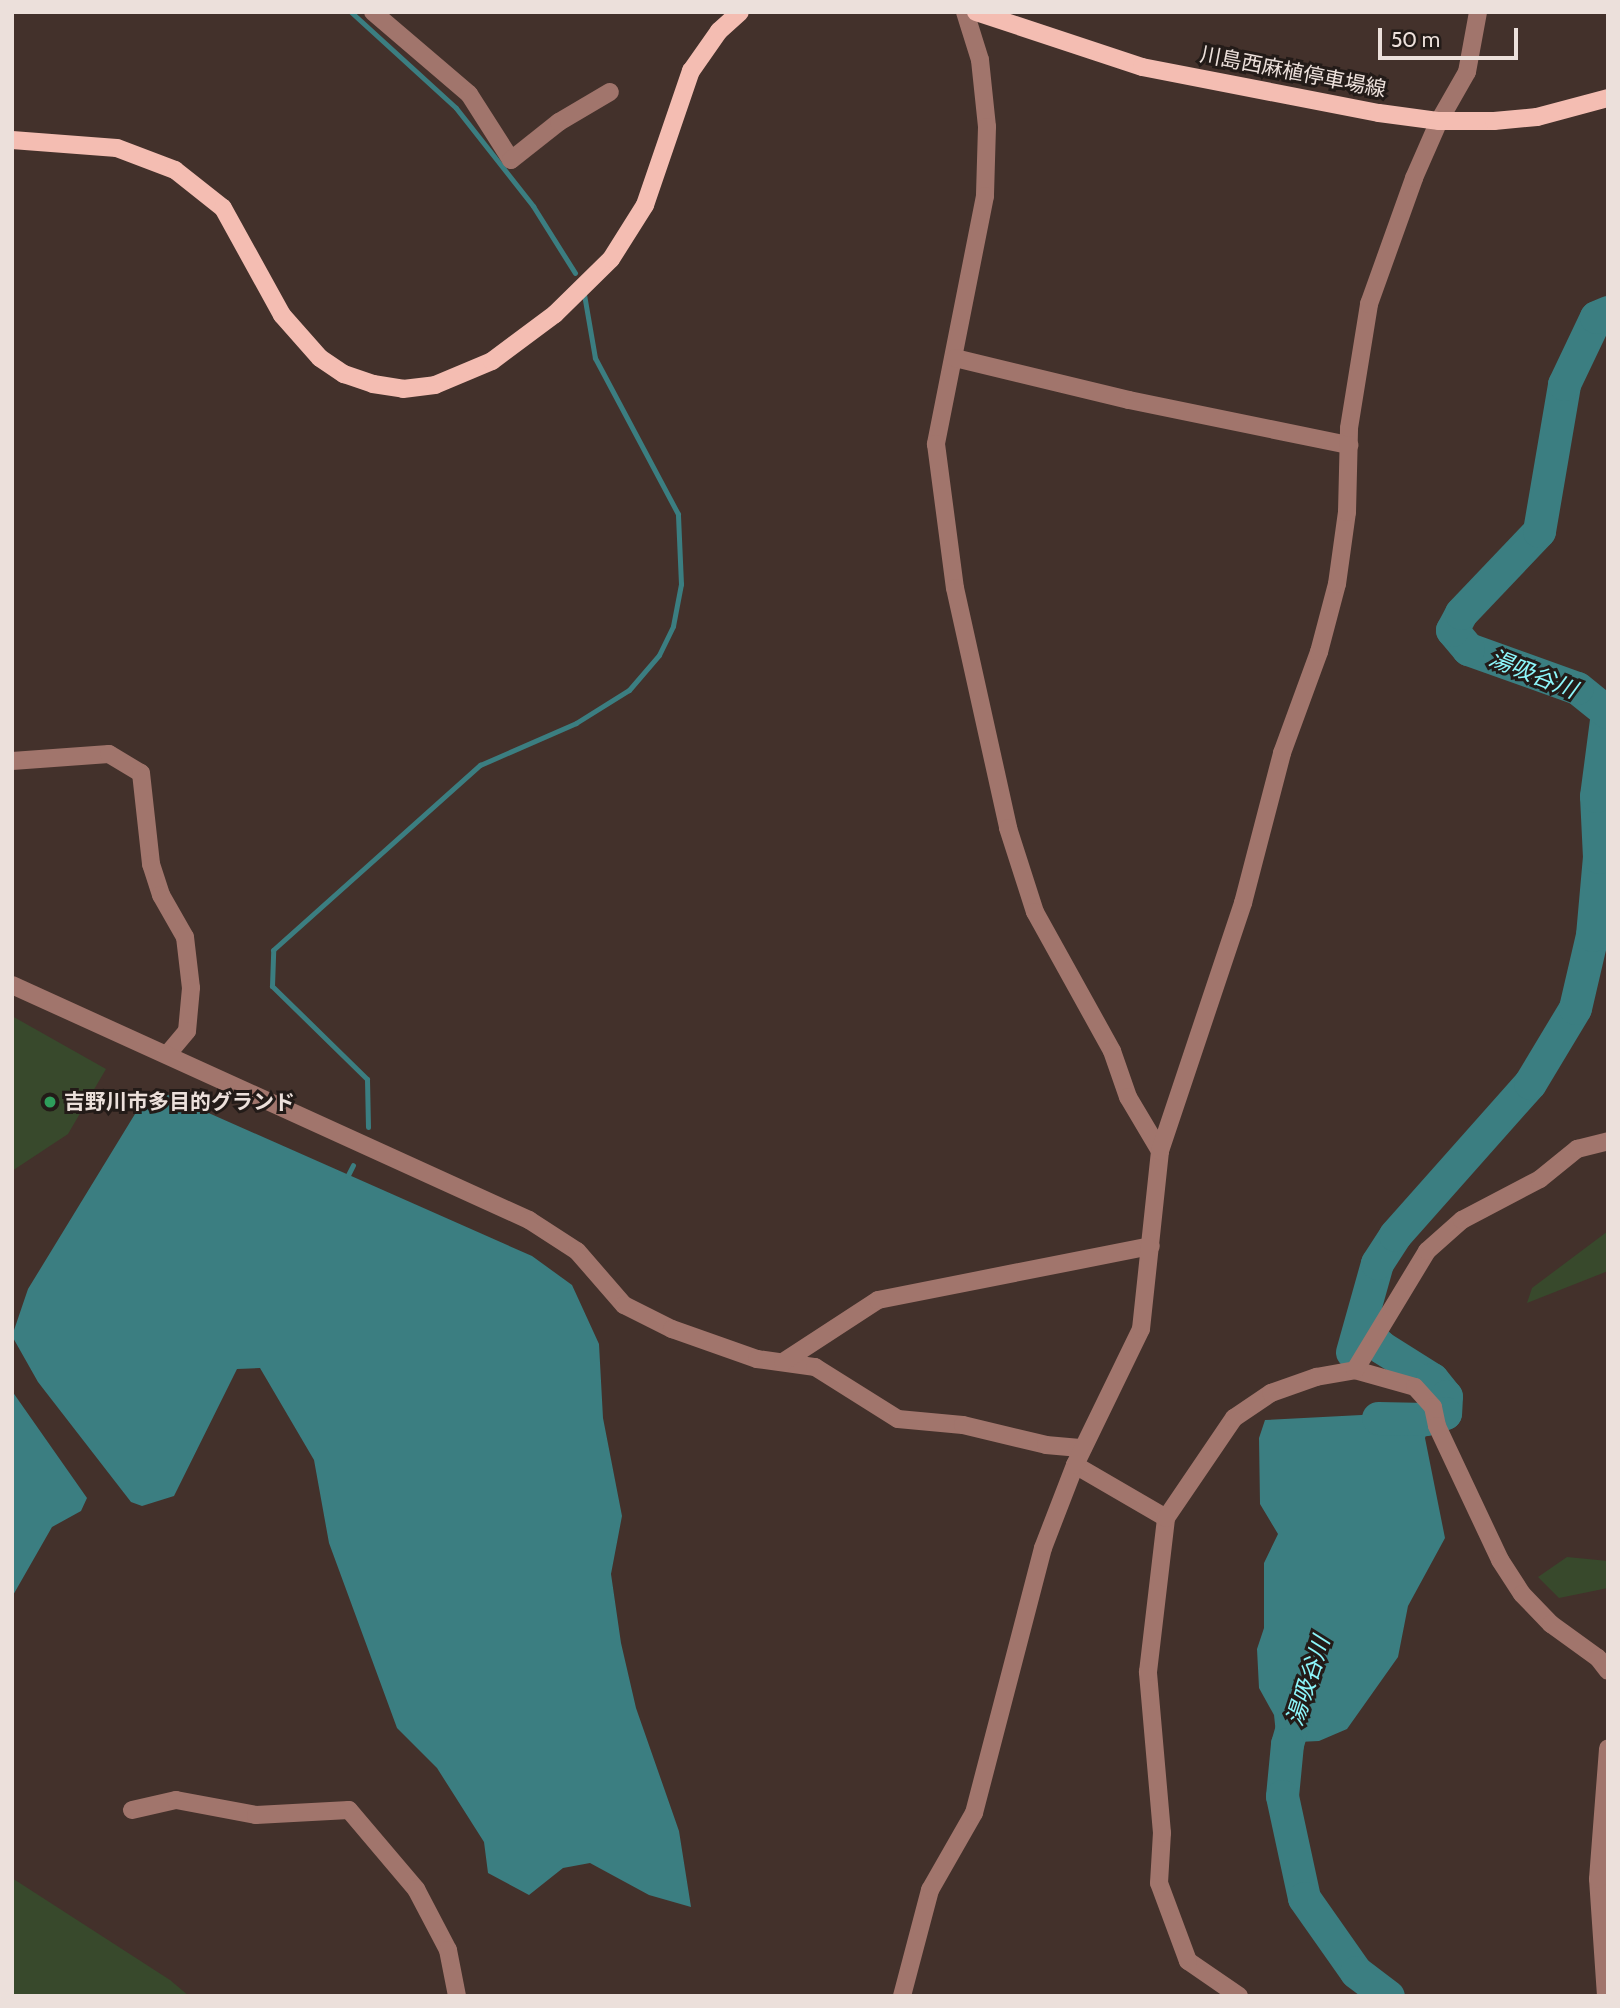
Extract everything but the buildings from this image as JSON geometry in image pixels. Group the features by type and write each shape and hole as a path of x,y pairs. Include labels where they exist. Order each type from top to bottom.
{"main road":[{"path":"12,140 117,148 175,170 223,208 282,315 320,358 344,374 373,384 403,388 435,385 492,361 555,314 611,259 645,205 691,71 719,31 740,12"},
{"name":"川島西麻植停車場線","path":"976,12 1142,67 1439,121 1537,117 1608,98"}],"street":[{"path":"373,12 469,94 512,160 559,122 610,92"},
{"path":"965,12 980,60 987,127 985,197 936,444 955,588 1007,828 1035,912 1112,1051 1128,1097 1160,1151"},
{"path":"902,1996 930,1890 974,1812 1043,1548 1079,1456 1140,1329 1160,1151 1242,903 1282,753 1319,652 1337,584 1347,512 1349,445 1369,304 1392,233 1439,121 1467,72 1478,12"},
{"path":"955,358 1129,400 1349,445"},
{"path":"12,761 109,754 141,773 151,864 161,895 184,937 191,988 187,1031 168,1054"},
{"path":"12,985 528,1220 577,1251 624,1305 648,1317 727,1349 783,1363 815,1367 898,1419 962,1425 1046,1445 1079,1456 1166,1518"},
{"path":"1355,1370 1427,1251 1462,1220 1540,1179 1577,1149 1608,1141"},
{"path":"783,1363 878,1300 1151,1246"},
{"path":"1239,1996 1188,1961 1159,1883 1161,1833 1148,1672 1166,1518 1234,1418 1270,1393 1316,1377 1355,1370 1415,1387 1433,1407 1437,1426 1500,1560 1522,1594 1608,1671"},
{"path":"1606,1996 1598,1879 1608,1748"},
{"path":"132,1811 176,1800 257,1815 349,1810 416,1889 448,1950 457,1996"}],"green space":[{"name":"吉野川市多目的グランド","path":"12,1016 106,1069 68,1134 12,1171"},
{"path":"1608,1231 1608,1271 1527,1303 1532,1288"},
{"path":"1567,1557 1608,1561 1608,1588 1559,1598 1538,1577"},
{"path":"12,1878 170,1980 189,1996 12,1996"}],"water":[{"path":"159,1091 532,1256 572,1285 599,1344 603,1418 622,1516 611,1574 621,1643 636,1708 679,1831 691,1907 649,1895 590,1863 563,1868 529,1895 488,1873 484,1842 437,1768 397,1728 329,1543 314,1460 260,1368 237,1369 174,1496 142,1506 131,1502 38,1382 12,1336 28,1289 146,1096"},
{"path":"12,1391 87,1498 81,1511 52,1527 12,1597"},
{"path":"1419,1412 1428,1430 1425,1438 1445,1538 1408,1606 1398,1657 1347,1729 1319,1741 1277,1743 1274,1715 1259,1688 1257,1649 1264,1628 1264,1563 1278,1534 1260,1504 1259,1438 1265,1420"}],"waterway":[{"path":"351,12 456,108 533,206 575,273"},
{"path":"368,1127 367,1079 272,986 273,950 480,765 576,723 629,690 659,655 673,626 681,584 678,514 595,358 584,294"},
{"name":"湯吸谷川","path":"1352,1352 1377,1263 1395,1235 1530,1083 1575,1008 1592,935 1599,857 1596,796 1607,712 1577,688 1468,649 1452,630 1461,613 1539,531 1564,384 1596,317 1608,312"},
{"path":"348,1175 353,1165"},
{"path":"1362,1329 1381,1347 1432,1379 1446,1396 1445,1413 1426,1419 1378,1418"},
{"name":"湯吸谷川","path":"1300,1699 1287,1744 1282,1796 1304,1898 1356,1972 1388,1996"}],"place":[{"name":"吉野川市多目的グランド","path":"50,1102"}]}
